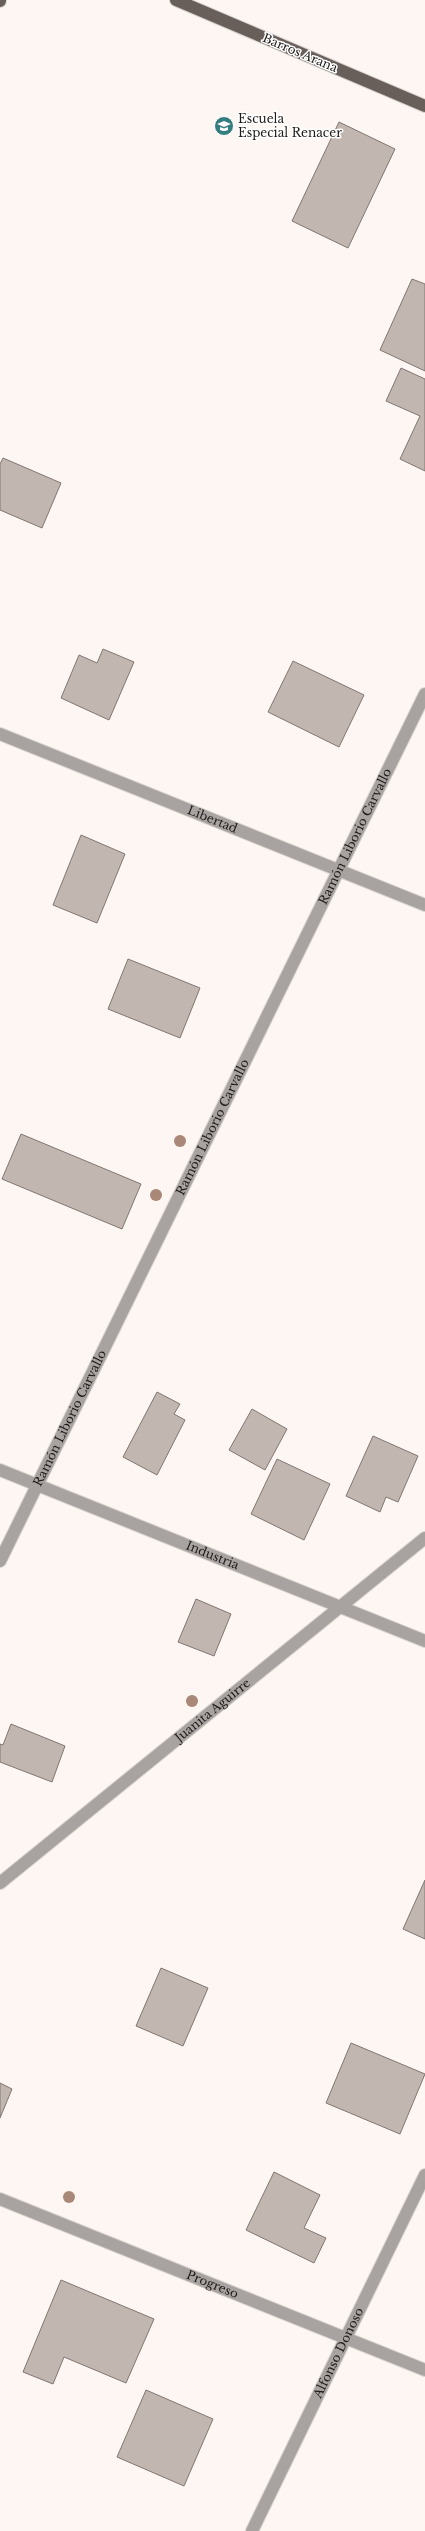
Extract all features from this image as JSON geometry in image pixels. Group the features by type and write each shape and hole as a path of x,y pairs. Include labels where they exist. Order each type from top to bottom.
{"main road":[{"name":"Barros Arana","path":"176,0 425,106"}],"street":[{"name":"Ramón Liborio Carvallo","path":"0,1561 425,694"},
{"name":"Libertad","path":"0,734 425,905"},
{"name":"Industria","path":"0,1470 425,1641"},
{"name":"Juanita Aguirre","path":"0,1883 425,1538"},
{"name":"Alfonso Donoso","path":"252,2531 344,2338 425,2175"},
{"name":"Progreso","path":"0,2199 425,2370"}],"building":[{"path":"339,122 395,149 348,248 292,221"},
{"path":"412,279 425,284 425,371 380,350"},
{"path":"401,368 425,379 425,471 400,459 420,416 386,401"},
{"path":"3,458 61,483 42,528 0,510 0,464"},
{"path":"103,649 134,662 109,720 61,698 79,655 97,663"},
{"path":"293,661 364,695 339,747 268,712"},
{"path":"81,835 125,854 97,923 53,905"},
{"path":"128,959 200,988 180,1038 108,1009"},
{"path":"21,1134 141,1184 122,1229 2,1179"},
{"path":"157,1392 180,1404 174,1414 185,1420 157,1475 123,1457"},
{"path":"252,1409 287,1429 265,1470 229,1450"},
{"path":"373,1436 418,1456 398,1502 386,1497 380,1512 346,1496"},
{"path":"277,1459 330,1484 304,1540 251,1514"},
{"path":"196,1599 231,1614 214,1656 178,1642"},
{"path":"11,1724 65,1746 52,1782 0,1762 0,1744 3,1745"},
{"path":"425,1880 425,1939 403,1929"},
{"path":"161,1968 208,1988 183,2046 136,2026"},
{"path":"351,2043 425,2074 400,2134 326,2103"},
{"path":"0,2083 12,2089 0,2118"},
{"path":"274,2172 320,2195 304,2228 326,2238 314,2263 246,2230"},
{"path":"61,2280 154,2319 126,2383 64,2357 53,2384 23,2372"},
{"path":"146,2390 213,2419 184,2486 117,2457"}],"place":[{"name":"Escuela Especial Renacer","path":"224,126"}]}
